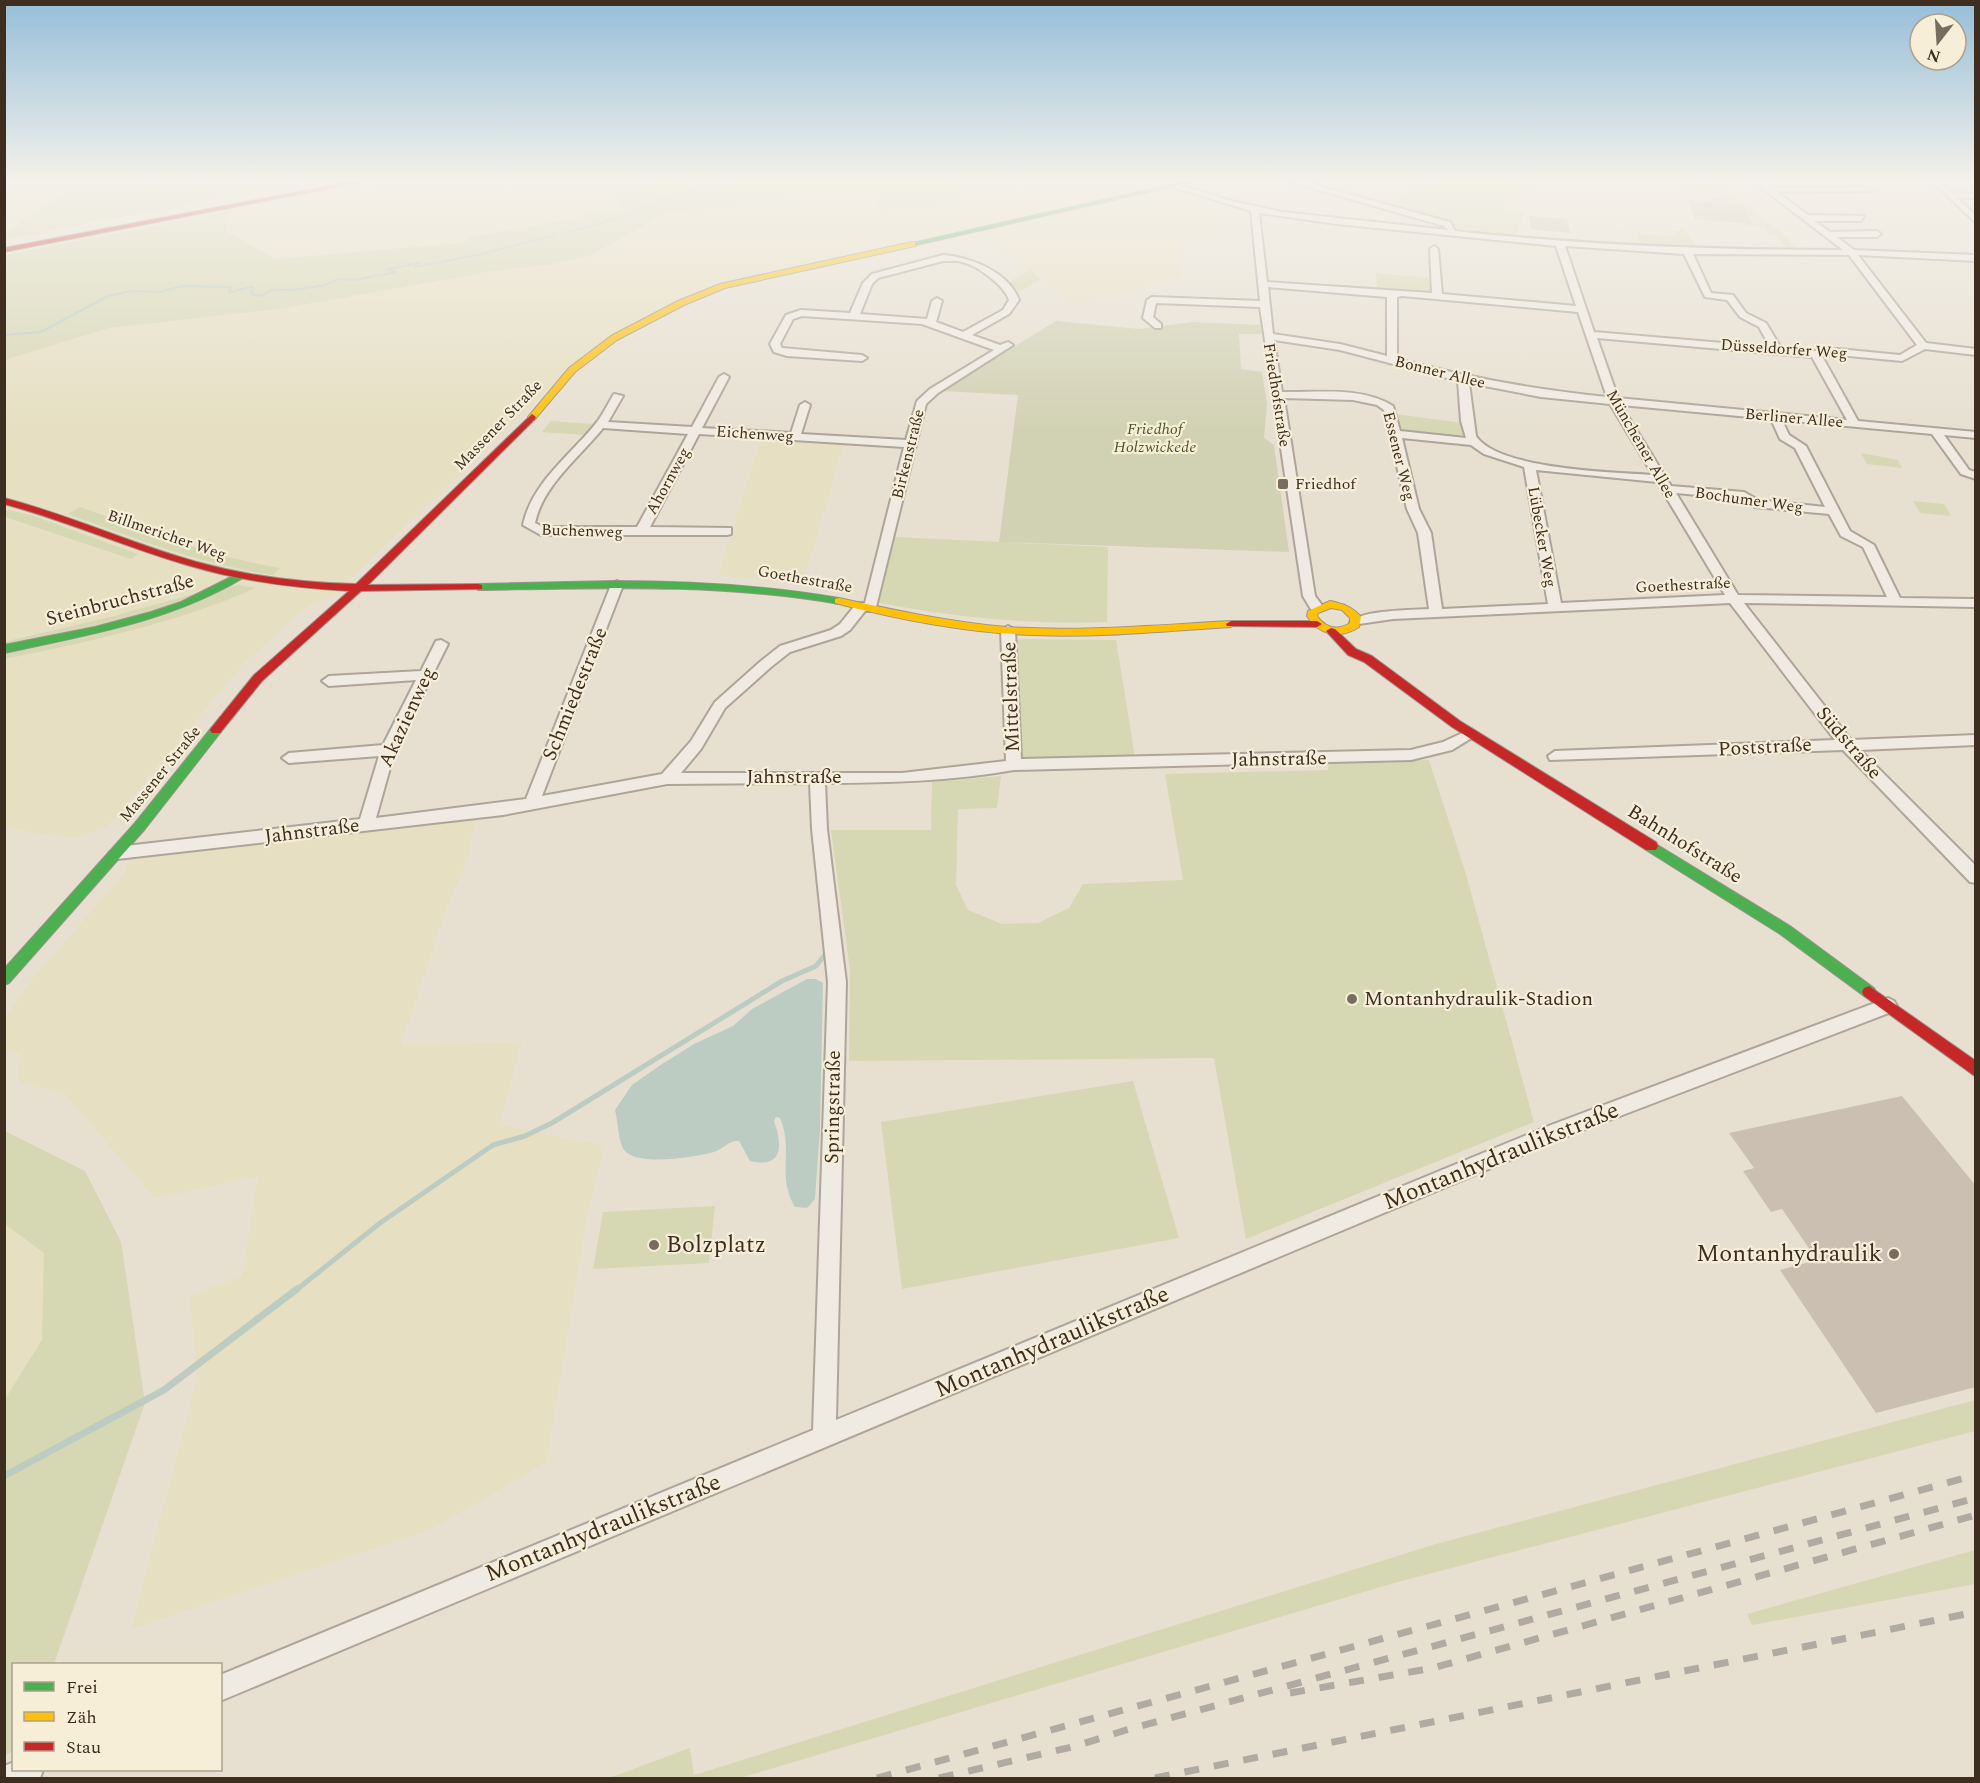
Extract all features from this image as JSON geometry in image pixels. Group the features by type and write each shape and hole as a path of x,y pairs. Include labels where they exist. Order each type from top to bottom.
{"main road":[{"name":"Massener Straße","path":"4,979 117,853 258,678 357,589 530,420 572,370 614,338 681,303 723,286 816,265"},
{"name":"Billmericher Weg","path":"4,501 78,522 200,566 239,576 301,585 357,589"},
{"name":"Steinbruchstraße","path":"4,649 194,601 220,590 239,576"},
{"name":"Goethestraße","path":"357,589 675,584 754,587 939,622 1008,630 1098,632 1245,623 1319,613 1352,622"},
{"name":"Goethestraße","path":"1319,613 1331,631 1352,622"},
{"name":"Bahnhofstraße","path":"1352,622 1368,659"},
{"name":"Bahnhofstraße","path":"1331,631 1352,652 1368,659 1471,734 1785,930 1976,1070"}],"street":[{"path":"854,316 868,283 879,274 914,265"},
{"path":"862,358 787,353 777,350 775,344 792,314 854,316 931,323 965,335 1006,312 1014,300 1011,291 978,265"},
{"name":"Friedhofstraße","path":"1261,265 1268,336 1309,596 1319,613"},
{"path":"1435,265 1437,296"},
{"name":"Münchener Allee","path":"1566,265 1613,400 1734,599"},
{"path":"1694,265 1708,295 1730,297 1743,315 1763,325 1777,350"},
{"path":"1861,265 1923,346"},
{"path":"1263,284 1392,295 1402,293 1580,309"},
{"path":"1392,295 1392,360"},
{"path":"1158,326 1148,318 1152,300 1265,304"},
{"path":"931,323 937,301"},
{"name":"Düsseldorfer Weg","path":"1589,334 1816,354 1834,352 1902,358 1923,346 1976,352"},
{"name":"Birkenstraße","path":"866,607 919,407 926,396 1005,347 965,335"},
{"name":"Bonner Allee","path":"1268,336 1325,344 1463,379 1541,394 1613,400"},
{"path":"1816,354 1854,423"},
{"name":"Ahornweg","path":"640,532 724,377"},
{"path":"1463,379 1470,435 1474,442"},
{"name":"Essener Weg","path":"1277,395 1374,399 1389,408 1413,509 1422,521 1430,596 1437,613"},
{"path":"601,425 618,396"},
{"name":"Berliner Allee","path":"1613,400 1976,435"},
{"path":"795,436 804,415 805,405"},
{"path":"1775,416 1784,437 1800,446 1832,512 1845,533 1868,545 1895,600"},
{"name":"Eichenweg","path":"601,425 909,444"},
{"name":"Buchenweg","path":"601,425 556,475 529,525 541,531 727,531"},
{"path":"1935,431 1965,472 1976,476"},
{"path":"1396,434 1474,442"},
{"name":"Bochumer Weg","path":"1474,442 1501,459 1529,465 1744,496 1755,503 1832,512"},
{"name":"Lübecker Weg","path":"1529,465 1555,608"},
{"name":"Schmiedestraße","path":"532,803 617,585"},
{"name":"Goethestraße","path":"1352,622 1393,615 1734,599 1976,603"},
{"name":"Südstraße","path":"1734,599 1846,744 1976,877"},
{"path":"667,779 696,745 716,710 766,664 795,644 836,633 866,607"},
{"name":"Mittelstraße","path":"1008,630 1014,765"},
{"name":"Akazienweg","path":"366,825 388,750 441,644"},
{"path":"329,681 427,675"},
{"name":"Jahnstraße","path":"117,853 503,809 667,779 934,776 1014,765 1412,755 1447,746 1471,734"},
{"name":"Poststraße","path":"1554,756 1976,740"},
{"path":"289,758 388,750"},
{"name":"Springstraße","path":"817,778 817,813 834,940 837,982 824,1437"},
{"name":"Montanhydraulikstraße","path":"222,1687 1548,1136 1888,1006"},
{"path":"9,1779 28,1771"}],"shaded area":[{"path":"546,265 806,265 721,284 575,363 332,597 308,606 245,662 108,826 74,839 5,828 5,659 56,648 208,590 110,617 5,642 4,517 130,558 138,554 34,516 5,509 5,360 109,328 279,309 493,271"},
{"path":"1021,265 1179,265 1179,278 1073,305"},
{"path":"761,439 844,444 803,583 718,575"},
{"path":"477,819 471,838 470,854 444,915 401,1045 522,1041 500,1125 605,1146 586,1221 546,1462 429,1531 131,1629 197,1380 190,1295 242,1276 258,1176 155,1199 65,1094 18,1082 20,1054 5,1051 5,1018 33,978 123,875 130,859"},
{"path":"807,979 816,979 823,983 820,1130 815,1199 807,1208 795,1207 789,1196 786,1141 780,1118 776,1117 774,1121 779,1138 778,1153 769,1162 750,1161 739,1141 732,1142 714,1152 667,1159 641,1158 624,1150 619,1136 615,1110 632,1085 694,1044 733,1026 752,1009"},
{"path":"5,1224 44,1253 42,1340 5,1399"}],"green space":[{"path":"5,265 546,265 493,271 279,309 109,328 5,360"},
{"path":"1030,270 1041,279 1019,292 1008,283"},
{"path":"1376,273 1431,278 1433,294 1377,289"},
{"name":"Friedhof Holzwickede","path":"1056,321 1140,329 1192,322 1261,325 1261,334 1239,334 1241,369 1262,372 1267,404 1264,438 1274,445 1289,552 999,542 1018,395 942,391"},
{"path":"1395,414 1463,423 1465,438 1404,433 1399,429"},
{"path":"551,421 595,424 584,435 542,432"},
{"path":"1861,453 1898,460 1902,468 1867,464"},
{"path":"1913,501 1944,504 1951,516 1920,513"},
{"path":"80,507 204,550 280,568 273,575 169,550 68,514"},
{"path":"5,509 34,516 138,554 131,559 5,517"},
{"path":"895,537 1108,547 1107,622 992,619 879,603"},
{"path":"239,585 255,588 164,621 5,659 4,642 110,617 208,590"},
{"path":"1014,639 1116,640 1135,757 1019,759"},
{"name":"Montanhydraulik-Stadion","path":"1429,760 1466,874 1534,1122 1246,1239 1214,1058 849,1061 850,970 831,830 931,830 932,782 1001,776 997,808 958,809 956,885 968,910 1002,924 1038,923 1069,908 1083,884 1183,880 1165,774 1328,770 1329,762"},
{"path":"1133,1081 1179,1238 902,1289 881,1122"},
{"path":"5,1131 85,1171 121,1242 145,1403 54,1663 12,1663 12,1752 5,1755 5,1399 42,1340 44,1253 5,1224"},
{"name":"Bolzplatz","path":"715,1206 709,1263 593,1269 603,1212"},
{"path":"1975,1400 1975,1431 1394,1583 740,1778 609,1778 690,1748 694,1775 1436,1544"},
{"path":"1975,1550 1975,1584 1752,1625 1747,1614"}],"building":[{"name":"Montanhydraulik","path":"1902,1096 1976,1186 1976,1387 1876,1413 1780,1270 1817,1260 1782,1209 1771,1212 1743,1171 1754,1168 1729,1133"}],"waterway":[{"path":"4,335 41,332 108,296 132,291 160,292 182,286 231,287 229,292 232,292 253,287 251,294 260,296 272,290 292,290 325,285 339,279 355,280 396,272 388,269 408,265"},
{"path":"417,265 415,267 424,265"},
{"path":"295,1291 380,1223 493,1145 525,1136 552,1123 782,981 816,966 827,952"},
{"path":"4,1476 164,1390 297,1289"}],"railway":[{"path":"877,1778 1976,1475"},
{"path":"939,1778 1076,1746 1126,1730 1976,1498"},
{"path":"1290,1693 1433,1668 1976,1515"},
{"path":"1155,1778 1976,1612"}],"traffic: fast":[{"path":"4,649 95,631 155,615 212,592 239,576"},
{"path":"478,587 704,585 794,593 839,601"},
{"path":"4,979 140,826 216,730"},
{"path":"1651,846 1785,930 1869,992"}],"traffic: slow":[{"path":"532,417 572,370 614,338 681,303 723,286 817,265"},
{"path":"839,601 943,622 1034,632 1090,632 1231,624"},
{"path":"1330,604 1346,608 1356,617 1355,625 1343,631 1331,631 1320,626 1312,616 1313,611 1330,604"}],"traffic: jam":[{"path":"216,730 258,678 352,594 532,417"},
{"path":"4,501 59,517 193,564 252,578 348,587 478,587"},
{"path":"1231,624 1317,624"},
{"path":"1331,631 1352,652 1368,659 1456,724 1651,846"},
{"path":"1869,992 1976,1070"}],"place":[{"name":"Friedhof","path":"1283,484"},
{"name":"Montanhydraulik-Stadion","path":"1352,999"},
{"name":"Bolzplatz","path":"654,1245"},
{"name":"Montanhydraulik","path":"1894,1254"}]}
